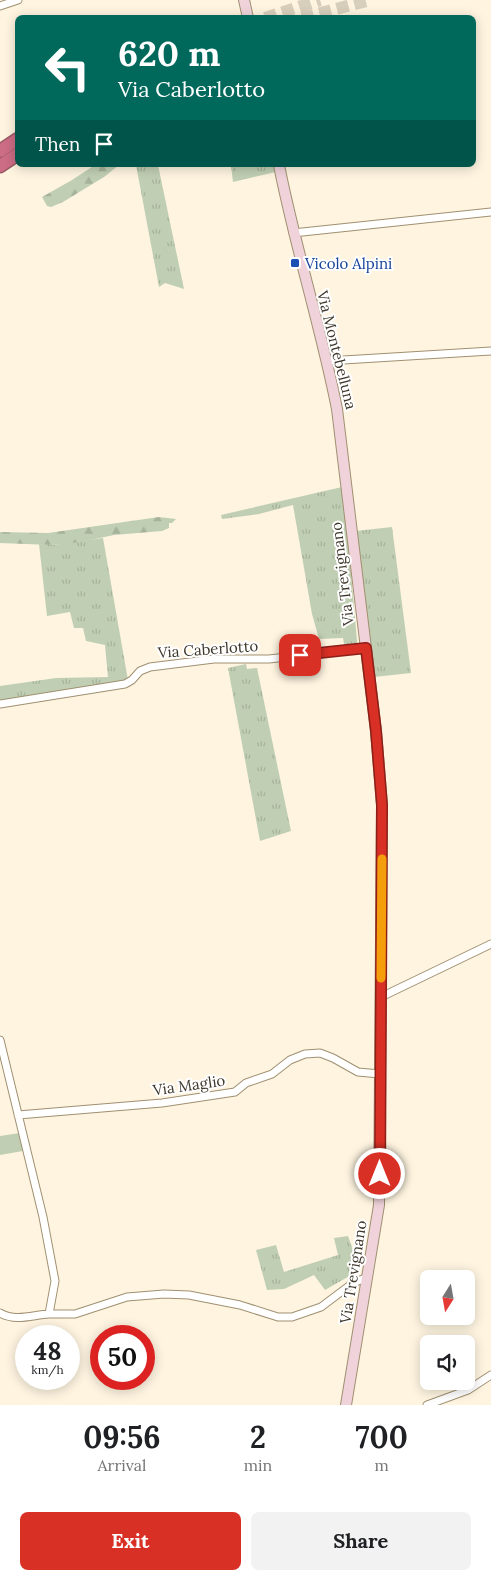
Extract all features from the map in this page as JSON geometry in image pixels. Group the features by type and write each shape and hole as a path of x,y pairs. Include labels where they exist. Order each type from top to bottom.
{"highway":[{"path":"0,151 15,141"},
{"path":"0,166 15,156"}],"main road":[{"path":"244,0 247,15"},
{"name":"Via Montebelluna","path":"279,167 293,233 328,361 337,409 346,486"},
{"name":"Via Trevignano","path":"346,486 376,731 382,805 379,1205 346,1405"}],"street":[{"path":"0,6 18,0"},
{"path":"293,233 491,212"},
{"path":"328,361 491,351"},
{"name":"Via Caberlotto","path":"0,704 125,684 132,680 140,671 150,666 214,659 269,659 366,648"},
{"path":"381,997 491,944"},
{"path":"0,1040 43,1217 55,1280 49,1314"},
{"name":"Via Maglio","path":"18,1115 162,1103 235,1092 246,1083 272,1074 290,1060 305,1054 320,1053 358,1072 380,1074"},
{"path":"0,1312 7,1316 22,1318 38,1314 75,1314 127,1297 164,1294 189,1295 240,1305 278,1317 292,1317 321,1307 353,1283 368,1277"},
{"path":"428,1405 468,1390 491,1375"}],"green space":[{"path":"92,167 116,167 104,177 63,202 51,207 47,206 42,197"},
{"path":"136,167 158,167 184,289 165,283 159,287"},
{"path":"231,167 279,167 280,171 233,182"},
{"path":"342,487 358,652 345,650 343,638 319,639 312,614 293,505 259,514 222,519 221,515"},
{"path":"159,517 176,519 169,523 169,528 162,531 114,535 81,542 52,545 0,543 0,532 48,533"},
{"path":"392,527 411,673 374,677 368,641 356,531"},
{"path":"103,538 129,686 0,706 0,686 56,678 108,677 105,645 86,641 83,628 74,628 70,612 47,616 39,544 52,545"},
{"path":"246,664 247,669 257,668 291,831 260,841 228,668"},
{"path":"20,1133 23,1151 0,1155 0,1136"},
{"path":"348,1236 360,1270 325,1290 314,1275 284,1289 267,1290 256,1250 276,1245 284,1272 338,1255 334,1238"}],"tunnel":[{"path":"274,15 320,0"},
{"path":"313,15 370,0"}],"slow traffic":[{"path":"381,978 382,859"}],"place":[{"name":"Vicolo Alpini","path":"295,263"}],"route":[{"path":"300,655 366,648 376,731 382,805 380,1174"}]}
